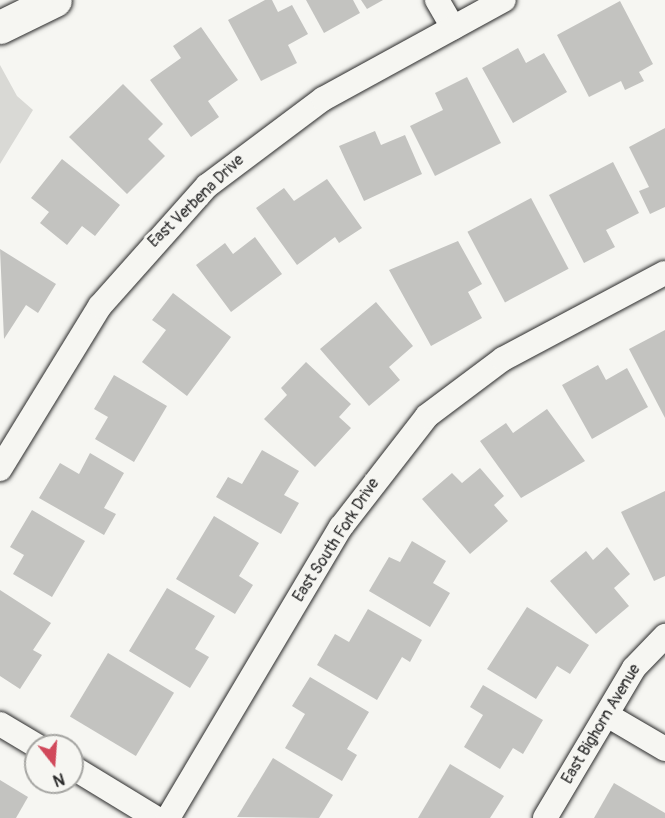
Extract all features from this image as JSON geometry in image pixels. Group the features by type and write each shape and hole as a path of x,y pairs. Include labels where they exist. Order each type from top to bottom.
{"main road":[{"path":"0,27 55,0"}],"street":[{"path":"437,0 453,28"},
{"name":"East Verbena Drive","path":"0,469 100,306 207,186 323,99 504,0"},
{"name":"East South Fork Drive","path":"168,818 341,527 427,416 503,359 665,273"},
{"name":"East Bighorn Avenue","path":"544,818 634,668 665,636"},
{"path":"607,715 665,748"},
{"path":"0,724 24,738"},
{"path":"84,774 156,818"}],"shaded area":[{"path":"0,65 17,96 33,110 0,164"}],"building":[{"path":"265,0 272,0 278,12 292,5 308,34 288,45 297,63 261,81 228,20"},
{"path":"306,0 353,0 360,13 324,33"},
{"path":"361,0 383,0 367,9"},
{"path":"620,1 653,64 639,72 644,81 625,90 621,81 589,97 557,35"},
{"path":"201,27 238,80 208,101 219,117 191,137 150,80 181,58 173,46"},
{"path":"518,48 526,63 544,53 567,92 513,123 482,68"},
{"path":"467,77 501,143 435,176 410,126 443,110 435,93"},
{"path":"123,84 163,124 148,139 165,156 127,194 69,137"},
{"path":"665,128 665,207 650,214 639,191 649,187 629,147"},
{"path":"375,131 381,145 405,135 422,174 364,201 339,146"},
{"path":"62,159 120,205 95,236 82,226 67,245 40,223 49,212 31,198"},
{"path":"613,162 639,213 606,230 615,247 584,263 549,195"},
{"path":"327,179 362,228 339,243 335,237 297,265 256,208 284,188 294,201"},
{"path":"531,198 569,269 505,302 467,232"},
{"path":"255,237 282,274 231,312 196,265 225,243 233,254"},
{"path":"458,241 482,284 468,292 482,318 431,346 389,270"},
{"path":"0,249 56,284 38,313 26,305 4,339"},
{"path":"173,293 231,337 187,396 142,362 166,330 152,320"},
{"path":"376,302 413,346 389,367 400,380 369,406 320,349"},
{"path":"665,330 665,418 629,349"},
{"path":"306,362 351,404 339,417 351,428 315,467 264,419 287,395 281,388"},
{"path":"598,365 606,380 627,368 648,407 592,439 562,385"},
{"path":"114,375 167,406 134,462 95,439 108,417 94,409"},
{"path":"547,409 585,461 521,498 480,441 506,423 513,433"},
{"path":"262,450 299,471 284,495 299,503 281,534 216,497 228,477 242,484"},
{"path":"90,453 124,473 104,508 116,514 104,535 39,498 60,463 79,474"},
{"path":"480,468 504,496 494,505 508,521 470,554 422,499 452,473 462,483"},
{"path":"665,491 665,576 654,581 621,512"},
{"path":"32,510 85,541 52,597 13,574 24,555 10,547"},
{"path":"214,516 259,543 239,576 253,585 235,614 176,579"},
{"path":"412,541 446,561 433,583 450,593 430,627 369,591 389,557 400,562"},
{"path":"607,547 630,574 614,588 629,606 596,634 550,581 586,551 593,560"},
{"path":"167,588 215,616 195,649 209,657 190,688 129,651"},
{"path":"0,590 51,623 33,650 42,655 20,689 0,676"},
{"path":"527,607 589,645 570,674 557,666 536,699 487,669"},
{"path":"368,609 422,640 410,662 402,657 377,700 317,665 335,634 349,642"},
{"path":"108,653 174,693 136,756 70,716"},
{"path":"310,677 369,712 347,749 357,755 342,781 285,748 305,714 292,706"},
{"path":"483,685 543,720 523,754 513,748 500,769 464,747 483,715 470,707"},
{"path":"273,758 333,795 319,818 237,817"},
{"path":"450,764 504,796 490,818 418,818"},
{"path":"0,780 28,797 16,818 0,818"},
{"path":"614,783 665,813 665,818 594,818"}]}
